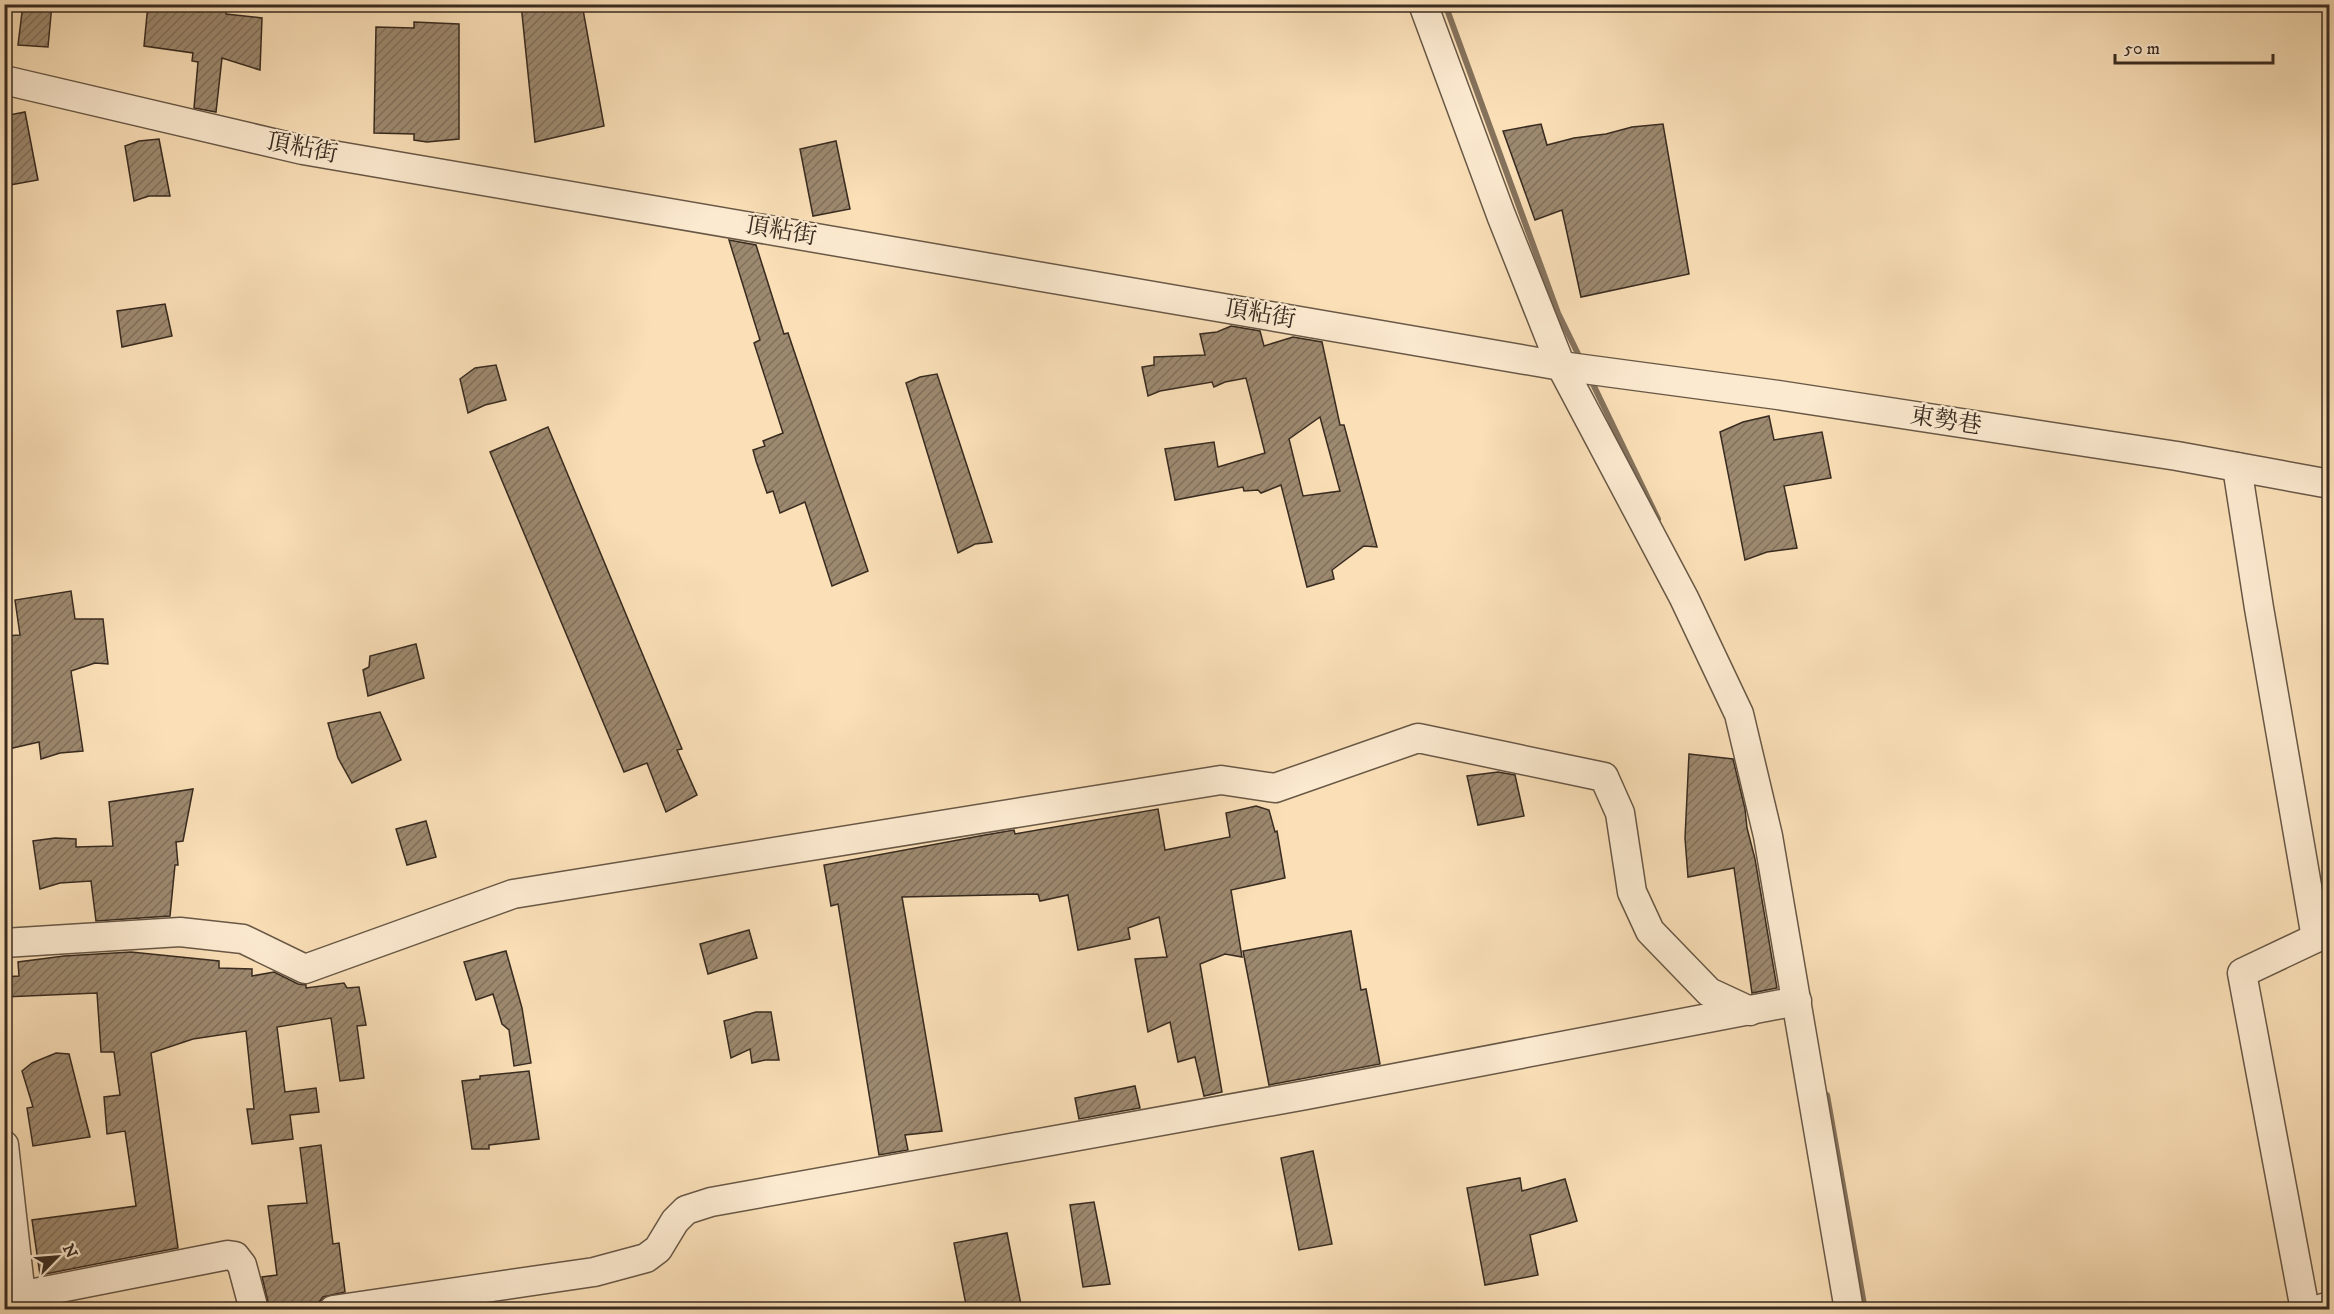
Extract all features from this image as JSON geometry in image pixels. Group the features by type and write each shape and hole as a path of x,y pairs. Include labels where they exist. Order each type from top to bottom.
{"street":[{"path":"1423,4 1501,215 1561,366 1684,598 1739,714 1768,836 1849,1310"},
{"name":"頂粘街","path":"4,80 303,150 1561,366"},
{"name":"東勢巷","path":"1561,366 1778,395 2237,467 2330,484"},
{"path":"2237,467 2316,938 2242,973 2306,1310"},
{"path":"4,944 180,932 243,939 305,969 513,894 1221,780 1275,788 1418,738 1604,777 1620,813 1632,892 1650,931 1709,992 1750,1011"},
{"path":"333,1310 594,1272 646,1258 658,1249 675,1221 686,1210 711,1202 1306,1095 1797,1001"},
{"path":"4,1145 15,1302 228,1255 235,1256 242,1265 254,1310"},
{"path":"2317,1310 2330,1306"}],"building":[{"path":"23,4 52,4 48,47 18,45"},
{"path":"148,4 199,12 200,4 227,4 226,14 262,18 260,70 222,58 216,112 194,108 198,62 192,61 193,53 144,46"},
{"path":"521,4 582,4 604,126 535,142"},
{"path":"414,22 459,24 459,139 427,142 414,140 414,134 374,133 376,27 414,28"},
{"path":"25,112 38,180 4,186 4,116"},
{"path":"1541,124 1547,145 1632,127 1663,124 1689,274 1581,297 1562,210 1535,220 1503,131"},
{"path":"159,139 170,196 149,196 134,201 125,146 139,141"},
{"path":"836,141 850,209 813,216 800,149"},
{"path":"729,240 756,245 784,334 788,333 868,571 832,586 805,502 780,513 773,491 767,493 756,461 753,450 765,446 763,441 783,433 754,343 760,340"},
{"path":"165,304 172,336 122,347 117,311"},
{"path":"1231,326 1260,331 1264,346 1293,337 1322,342 1340,425 1344,425 1377,547 1364,546 1332,570 1334,579 1307,587 1281,485 1261,493 1258,490 1244,491 1243,487 1175,500 1165,449 1214,442 1218,467 1265,453 1246,378 1225,382 1214,387 1212,382 1160,391 1148,396 1142,367 1154,365 1154,357 1205,355 1200,334 1217,332","holes":["1320,417 1340,491 1303,496 1289,439"]},
{"path":"496,365 506,400 485,405 468,413 460,379 475,368"},
{"path":"937,374 992,542 975,544 958,553 906,383 920,377"},
{"path":"1769,416 1774,440 1822,432 1831,478 1784,486 1797,548 1767,552 1745,560 1720,432 1743,422"},
{"path":"548,427 682,749 677,750 697,795 666,812 647,763 624,772 490,452"},
{"path":"71,591 75,619 103,619 108,664 95,663 71,671 83,751 60,753 41,759 39,742 4,750 4,686 11,685 4,636 20,635 15,600"},
{"path":"416,644 424,678 368,696 363,670 369,667 370,656"},
{"path":"380,712 401,760 352,783 338,758 328,723"},
{"path":"1689,754 1733,759 1755,859 1777,988 1752,993 1734,868 1688,877 1685,838"},
{"path":"1498,772 1515,775 1524,816 1478,825 1467,776"},
{"path":"193,789 183,841 176,842 178,865 175,865 170,916 96,921 91,881 60,883 40,889 33,841 55,838 76,839 76,847 113,846 109,802"},
{"path":"1256,806 1269,810 1275,832 1277,831 1285,878 1231,890 1242,957 1225,954 1200,964 1222,1092 1204,1096 1195,1057 1178,1062 1170,1022 1148,1032 1135,959 1167,957 1159,917 1128,928 1130,939 1078,950 1068,895 1040,901 1038,894 902,897 942,1131 905,1135 908,1150 879,1155 838,904 831,906 824,865 1014,830 1015,834 1158,809 1165,850 1230,837 1226,813"},
{"path":"426,821 436,857 407,865 396,829"},
{"path":"749,930 757,958 708,974 700,944"},
{"path":"1351,931 1361,990 1366,989 1380,1064 1269,1085 1243,951"},
{"path":"506,951 522,1008 531,1063 514,1066 509,1030 502,1024 493,994 476,1000 464,962"},
{"path":"131,952 219,961 219,968 252,969 252,976 274,972 298,984 306,985 306,988 344,983 347,988 359,987 366,1025 357,1026 364,1078 340,1081 331,1018 277,1027 285,1092 316,1088 319,1112 290,1115 293,1139 252,1144 247,1109 254,1109 246,1031 193,1039 151,1053 178,1248 40,1275 32,1220 136,1206 125,1131 107,1134 104,1097 120,1095 114,1052 101,1052 97,993 4,997 4,977 19,976 18,962 64,956"},
{"path":"756,1012 771,1012 779,1060 752,1063 750,1049 731,1058 724,1021"},
{"path":"56,1053 69,1054 90,1137 33,1146 27,1108 33,1107 22,1071 32,1063"},
{"path":"529,1071 539,1139 489,1145 489,1149 472,1149 462,1081 480,1079 480,1076"},
{"path":"1135,1086 1140,1108 1079,1119 1075,1098"},
{"path":"321,1145 333,1244 339,1243 345,1292 323,1297 317,1305 270,1310 262,1277 277,1275 268,1206 307,1203 300,1148"},
{"path":"1313,1151 1332,1244 1299,1250 1281,1158"},
{"path":"1520,1178 1522,1191 1565,1179 1577,1221 1530,1235 1538,1275 1485,1285 1467,1188"},
{"path":"1094,1202 1110,1284 1083,1287 1070,1205"},
{"path":"1007,1233 1022,1310 967,1310 954,1243"}],"waterway":[{"path":"1445,4 1558,313 1581,360"},
{"path":"1591,380 1658,519"},
{"path":"1827,1095 1865,1310"}]}
